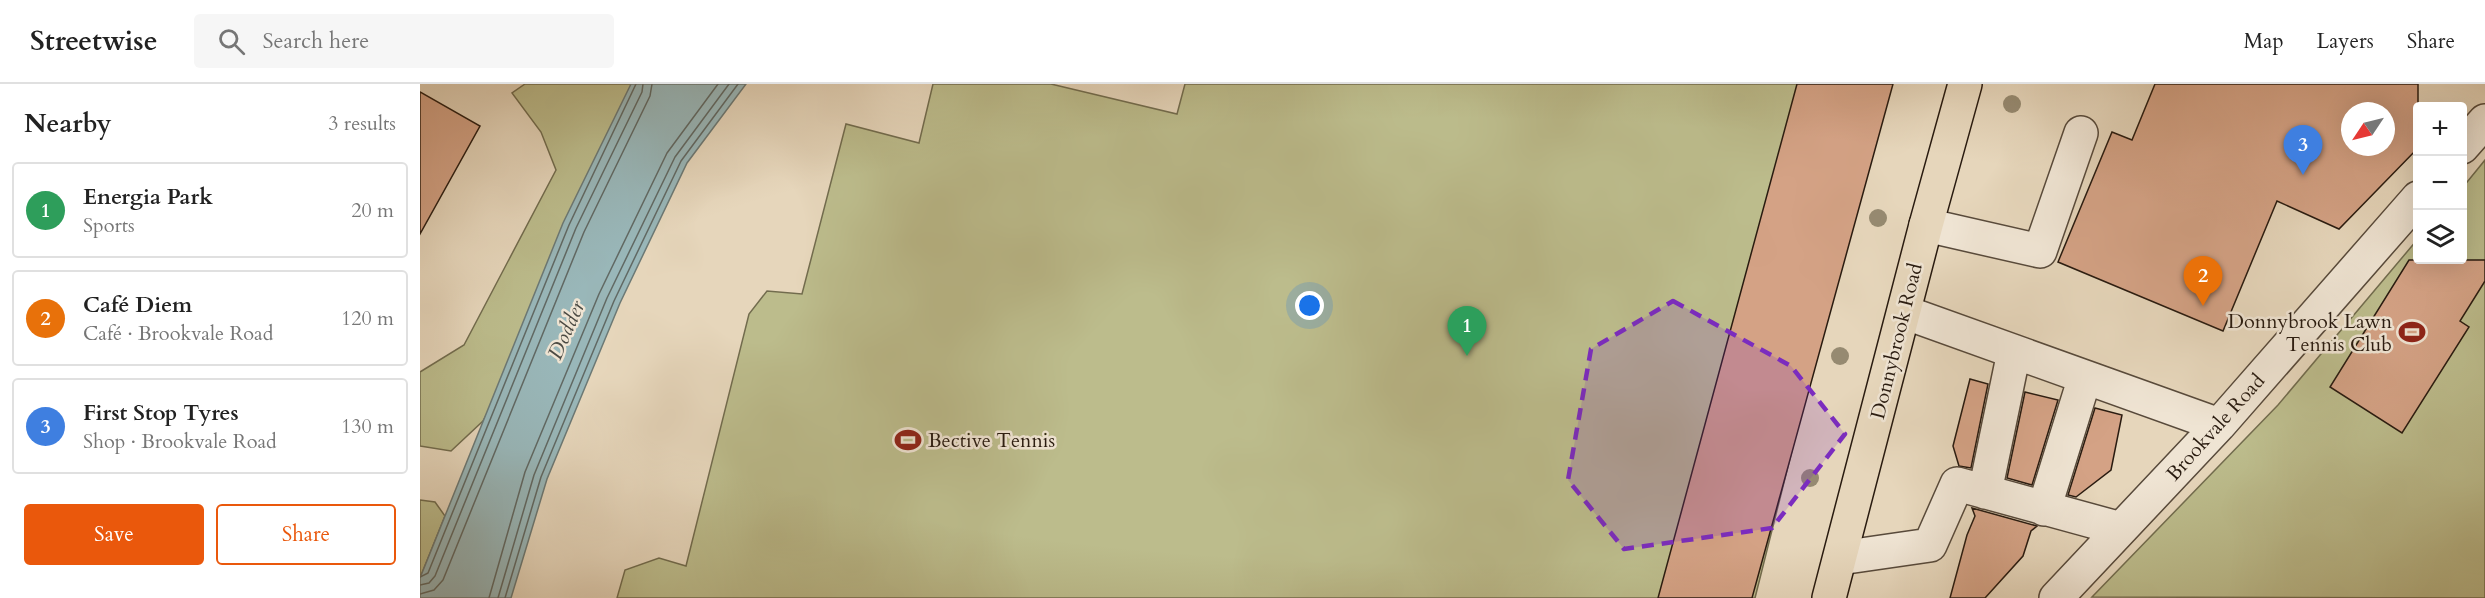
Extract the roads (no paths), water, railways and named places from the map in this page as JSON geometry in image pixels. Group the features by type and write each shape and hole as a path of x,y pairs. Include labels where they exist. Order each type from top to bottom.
{"main road":[{"name":"Donnybrook Road","path":"1829,598 1965,84"}],"street":[{"path":"2467,142 2485,121"},
{"path":"1926,225 2040,251 2081,133"},
{"name":"Brookvale Road","path":"2056,598 2219,425 2413,204"},
{"path":"1904,312 2219,425"},
{"path":"1985,492 2014,352"},
{"path":"2043,508 2085,377"},
{"path":"1840,558 1930,545 1957,484 2121,529"}],"water":[{"name":"Dodder","path":"631,84 746,84 687,163 620,303 547,479 511,598 420,598 420,578 563,223"}],"place":[{"name":"First Stop Tyres","path":"2303,175"},
{"name":"Café Diem","path":"2203,306"},
{"name":"Donnybrook Lawn Tennis Club","path":"2412,332"},
{"name":"Energia Park","path":"1467,356"},
{"name":"Bective Tennis","path":"908,440"}]}
